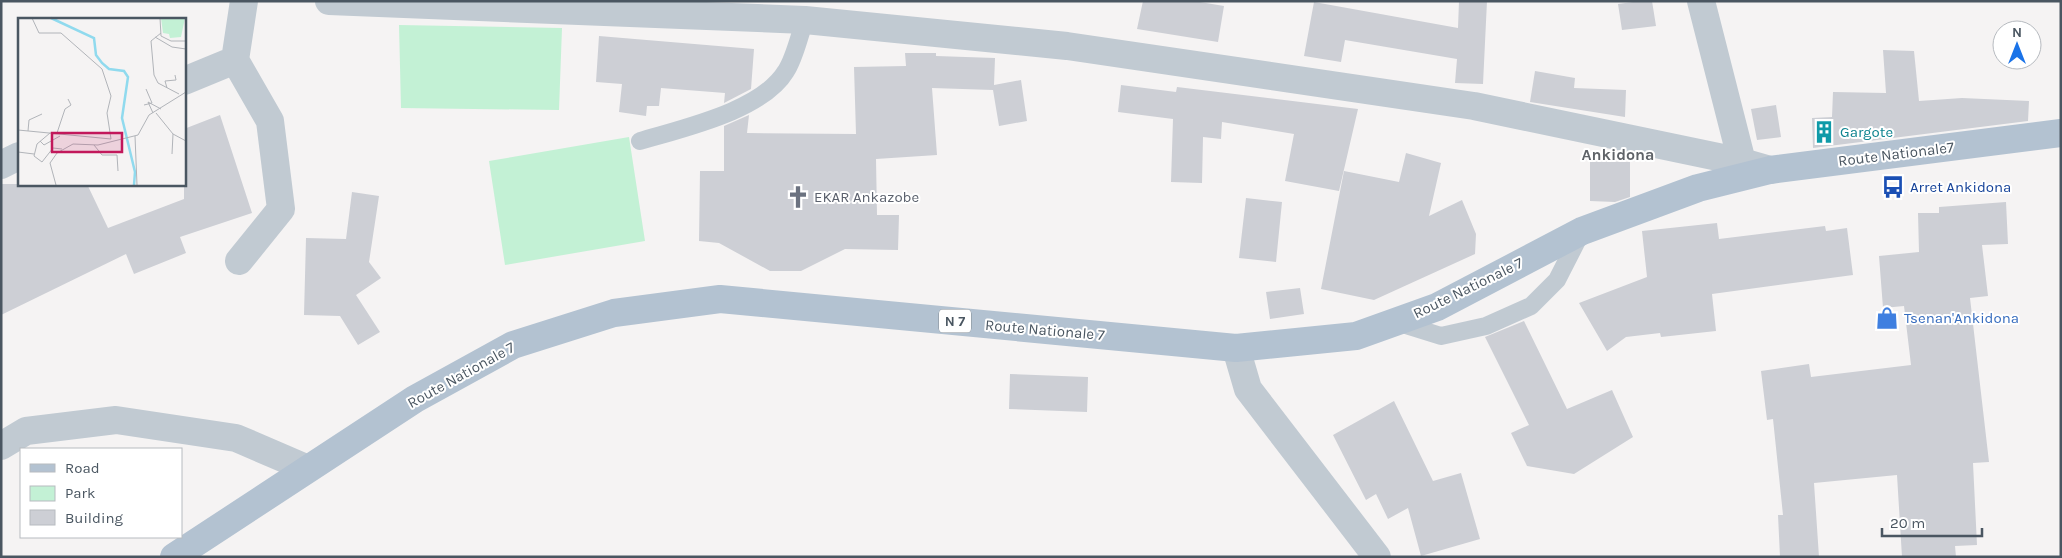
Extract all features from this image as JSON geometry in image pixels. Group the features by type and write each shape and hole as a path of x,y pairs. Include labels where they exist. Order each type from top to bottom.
{"main road":[{"name":"Route Nationale7","path":"1770,170 2061,133"},
{"name":"Route Nationale 7","path":"174,557 306,468 415,399 514,345 614,313 720,299 1236,348 1356,336 1437,307 1582,231 1698,188 1770,170"}],"street":[{"path":"239,261 281,209 270,121 235,60 244,1"},
{"path":"328,1 805,20 1067,46 1464,104 1742,162 1770,170"},
{"path":"1701,1 1742,162"},
{"path":"185,81 235,60"},
{"path":"1,166 18,157"},
{"path":"1236,348 1248,388 1377,557"},
{"path":"1,446 26,431 116,420 236,438 306,468"}],"lane":[{"path":"640,141 722,116 770,90 787,70 805,20"},
{"path":"1396,322 1441,336 1486,326 1531,306 1557,280 1582,231"}],"green space":[{"path":"399,25 562,28 559,110 401,108"},
{"path":"629,137 645,241 505,265 489,161"}],"building":[{"path":"1143,1 1194,1 1224,6 1218,42 1137,29"},
{"path":"1459,1 1487,1 1483,84 1455,83 1457,59 1345,40 1341,62 1304,56 1314,2 1458,28"},
{"path":"1652,1 1656,26 1622,30 1618,4"},
{"path":"599,36 754,49 751,89 724,103 725,93 661,88 659,106 647,106 646,116 619,112 622,84 596,82"},
{"path":"1883,50 1914,51 1919,101 1962,98 2029,101 2028,121 1813,148 1812,118 1832,117 1833,92 1886,93"},
{"path":"905,53 936,53 936,56 995,58 994,85 1021,80 1027,121 999,126 993,90 932,88 937,155 876,159 877,215 899,215 898,250 845,249 801,271 770,271 719,243 699,241 700,171 724,171 724,126 749,115 747,133 856,134 854,67 906,66"},
{"path":"1535,71 1575,78 1574,88 1626,90 1625,117 1530,102"},
{"path":"1121,85 1176,92 1177,87 1358,109 1339,191 1285,181 1294,134 1222,122 1221,139 1203,137 1202,183 1171,182 1173,119 1118,112"},
{"path":"1776,105 1781,137 1757,140 1751,109"},
{"path":"220,115 252,213 180,237 186,253 134,274 126,254 1,315 1,184 87,185 108,228 184,199 185,129"},
{"path":"1406,153 1441,163 1429,216 1462,200 1476,234 1475,254 1374,300 1321,289 1344,171 1399,182"},
{"path":"1590,161 1630,162 1630,197 1615,202 1590,201"},
{"path":"352,192 379,196 369,262 381,278 356,295 380,332 358,345 340,316 304,315 306,238 346,239"},
{"path":"1246,198 1282,202 1276,262 1239,258"},
{"path":"2006,202 2008,244 1982,245 1988,296 1970,298 1989,462 1973,463 1977,545 1955,546 1956,557 1902,557 1897,475 1814,483 1819,557 1780,557 1778,515 1783,515 1773,419 1767,420 1761,371 1809,364 1811,377 1911,365 1904,306 1883,308 1879,256 1919,252 1918,213 1939,213 1939,207"},
{"path":"1717,223 1719,239 1825,226 1826,231 1847,228 1853,275 1712,294 1716,331 1661,337 1660,333 1626,337 1607,351 1579,303 1647,277 1642,231"},
{"path":"1300,288 1304,314 1270,319 1266,292"},
{"path":"1524,321 1567,409 1612,390 1633,437 1574,474 1527,466 1511,433 1529,425 1485,337"},
{"path":"1010,374 1088,377 1087,412 1009,409"},
{"path":"1394,401 1433,481 1461,473 1480,539 1421,556 1408,508 1388,519 1376,494 1366,500 1333,435"}],"place":[{"name":"Gargote","path":"1824,132"},
{"name":"Arret Ankidona","path":"1893,187"},
{"name":"EKAR Ankazobe","path":"798,197"},
{"name":"Tsenan'Ankidona","path":"1887,318"}],"district":[{"name":"Ankidona","path":"1618,154"}]}
